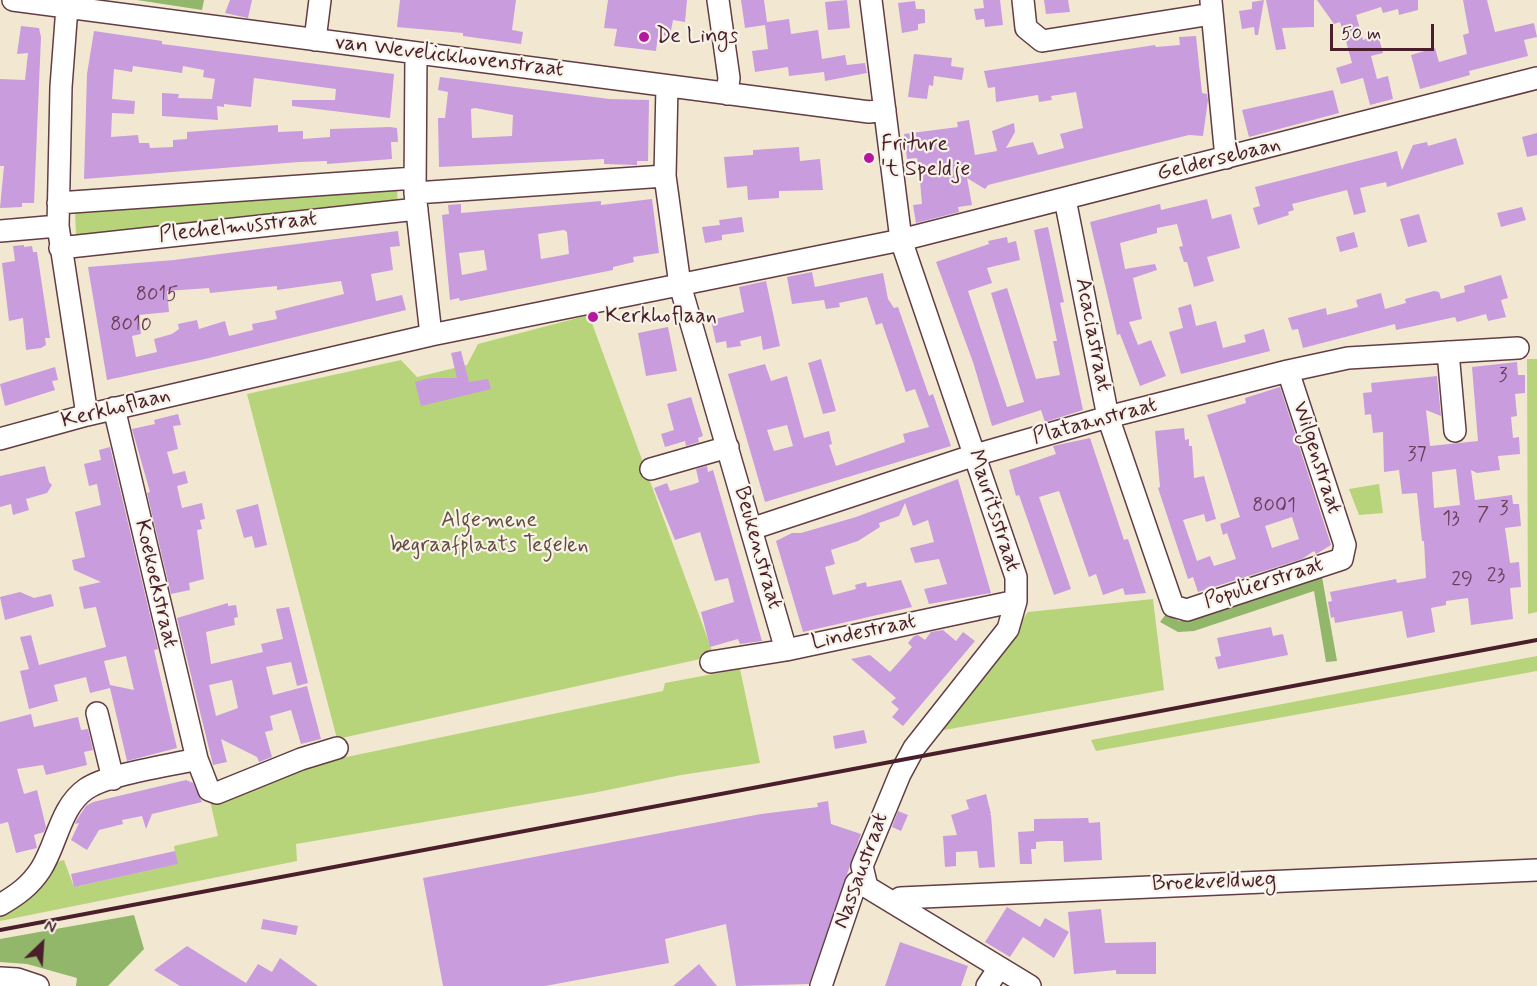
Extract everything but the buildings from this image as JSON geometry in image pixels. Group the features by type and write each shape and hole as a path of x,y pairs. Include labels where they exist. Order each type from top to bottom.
{"street":[{"name":"van Wevelickhovenstraat","path":"13,0 869,112 885,110"},
{"path":"315,40 320,0"},
{"path":"718,0 729,78 728,94"},
{"name":"Mauritsstraat","path":"871,0 901,240 1016,577 1016,602 1008,629 908,759"},
{"path":"1023,0 1026,28 1041,40 1211,7 1226,158"},
{"path":"67,8 61,87 58,226 87,415"},
{"path":"416,53 416,193 431,335"},
{"name":"Geldersebaan","path":"901,240 1537,78"},
{"name":"Beukenstraat","path":"667,86 664,176 680,285 786,650"},
{"name":"Plechelmusstraat","path":"58,203 416,193 664,176"},
{"name":"Plechelmusstraat","path":"60,248 416,193"},
{"name":"Acaciastraat","path":"1065,199 1108,417 1173,606"},
{"path":"0,231 58,226"},
{"name":"Kerkhoflaan","path":"0,439 114,408 431,335 901,240"},
{"name":"Plataanstraat","path":"751,529 852,498 975,455 1108,417 1288,371 1348,358 1518,348"},
{"path":"1448,352 1455,431"},
{"name":"Wilgenstraat","path":"1288,371 1345,545"},
{"name":"Koekoekstraat","path":"114,408 197,759 209,790 217,792 301,759 337,748"},
{"path":"651,469 728,447"},
{"name":"Populierstraat","path":"1173,606 1187,610 1342,559 1345,545"},
{"name":"Lindestraat","path":"711,662 786,650 1016,602"},
{"path":"97,713 113,779"},
{"path":"0,905 24,891 41,868 72,801 87,788 113,779 197,759"},
{"name":"Nassaustraat","path":"821,986 856,883 863,879 862,866 886,803 908,759"},
{"name":"Broekveldweg","path":"894,903 900,898 1537,870"},
{"path":"863,879 867,887 1030,986"},
{"path":"987,986 999,968"},
{"path":"0,978 17,979 38,986"}],"green space":[{"path":"137,0 204,0 202,10"},
{"path":"397,189 398,206 76,236 75,210"},
{"name":"Algemene begraafplaats Tegelen","path":"589,315 714,656 337,739 247,394 401,360 417,377 467,365 478,344"},
{"path":"1527,359 1537,359 1537,612 1528,614"},
{"path":"1379,484 1383,513 1359,515 1349,489"},
{"path":"1322,577 1337,661 1326,662 1314,591 1194,631 1178,632 1160,622 1166,614 1179,621 1192,620"},
{"path":"1153,599 1164,690 939,731 1028,612"},
{"path":"1537,656 1537,671 1096,751 1091,740"},
{"path":"740,669 760,763 296,844 297,861 0,921 0,912 60,861 64,860 74,887 177,864 174,846 218,836 210,801 271,783 313,764 663,691 665,683"},
{"path":"134,915 144,949 108,986 76,986 77,978 27,964 0,962 0,939"}],"railway":[{"path":"0,930 1537,640"}],"place":[{"name":"De Lings","path":"644,37"},
{"name":"Friture 't Speldje","path":"869,158"},
{"name":"Kerkhoflaan","path":"593,317"}]}
